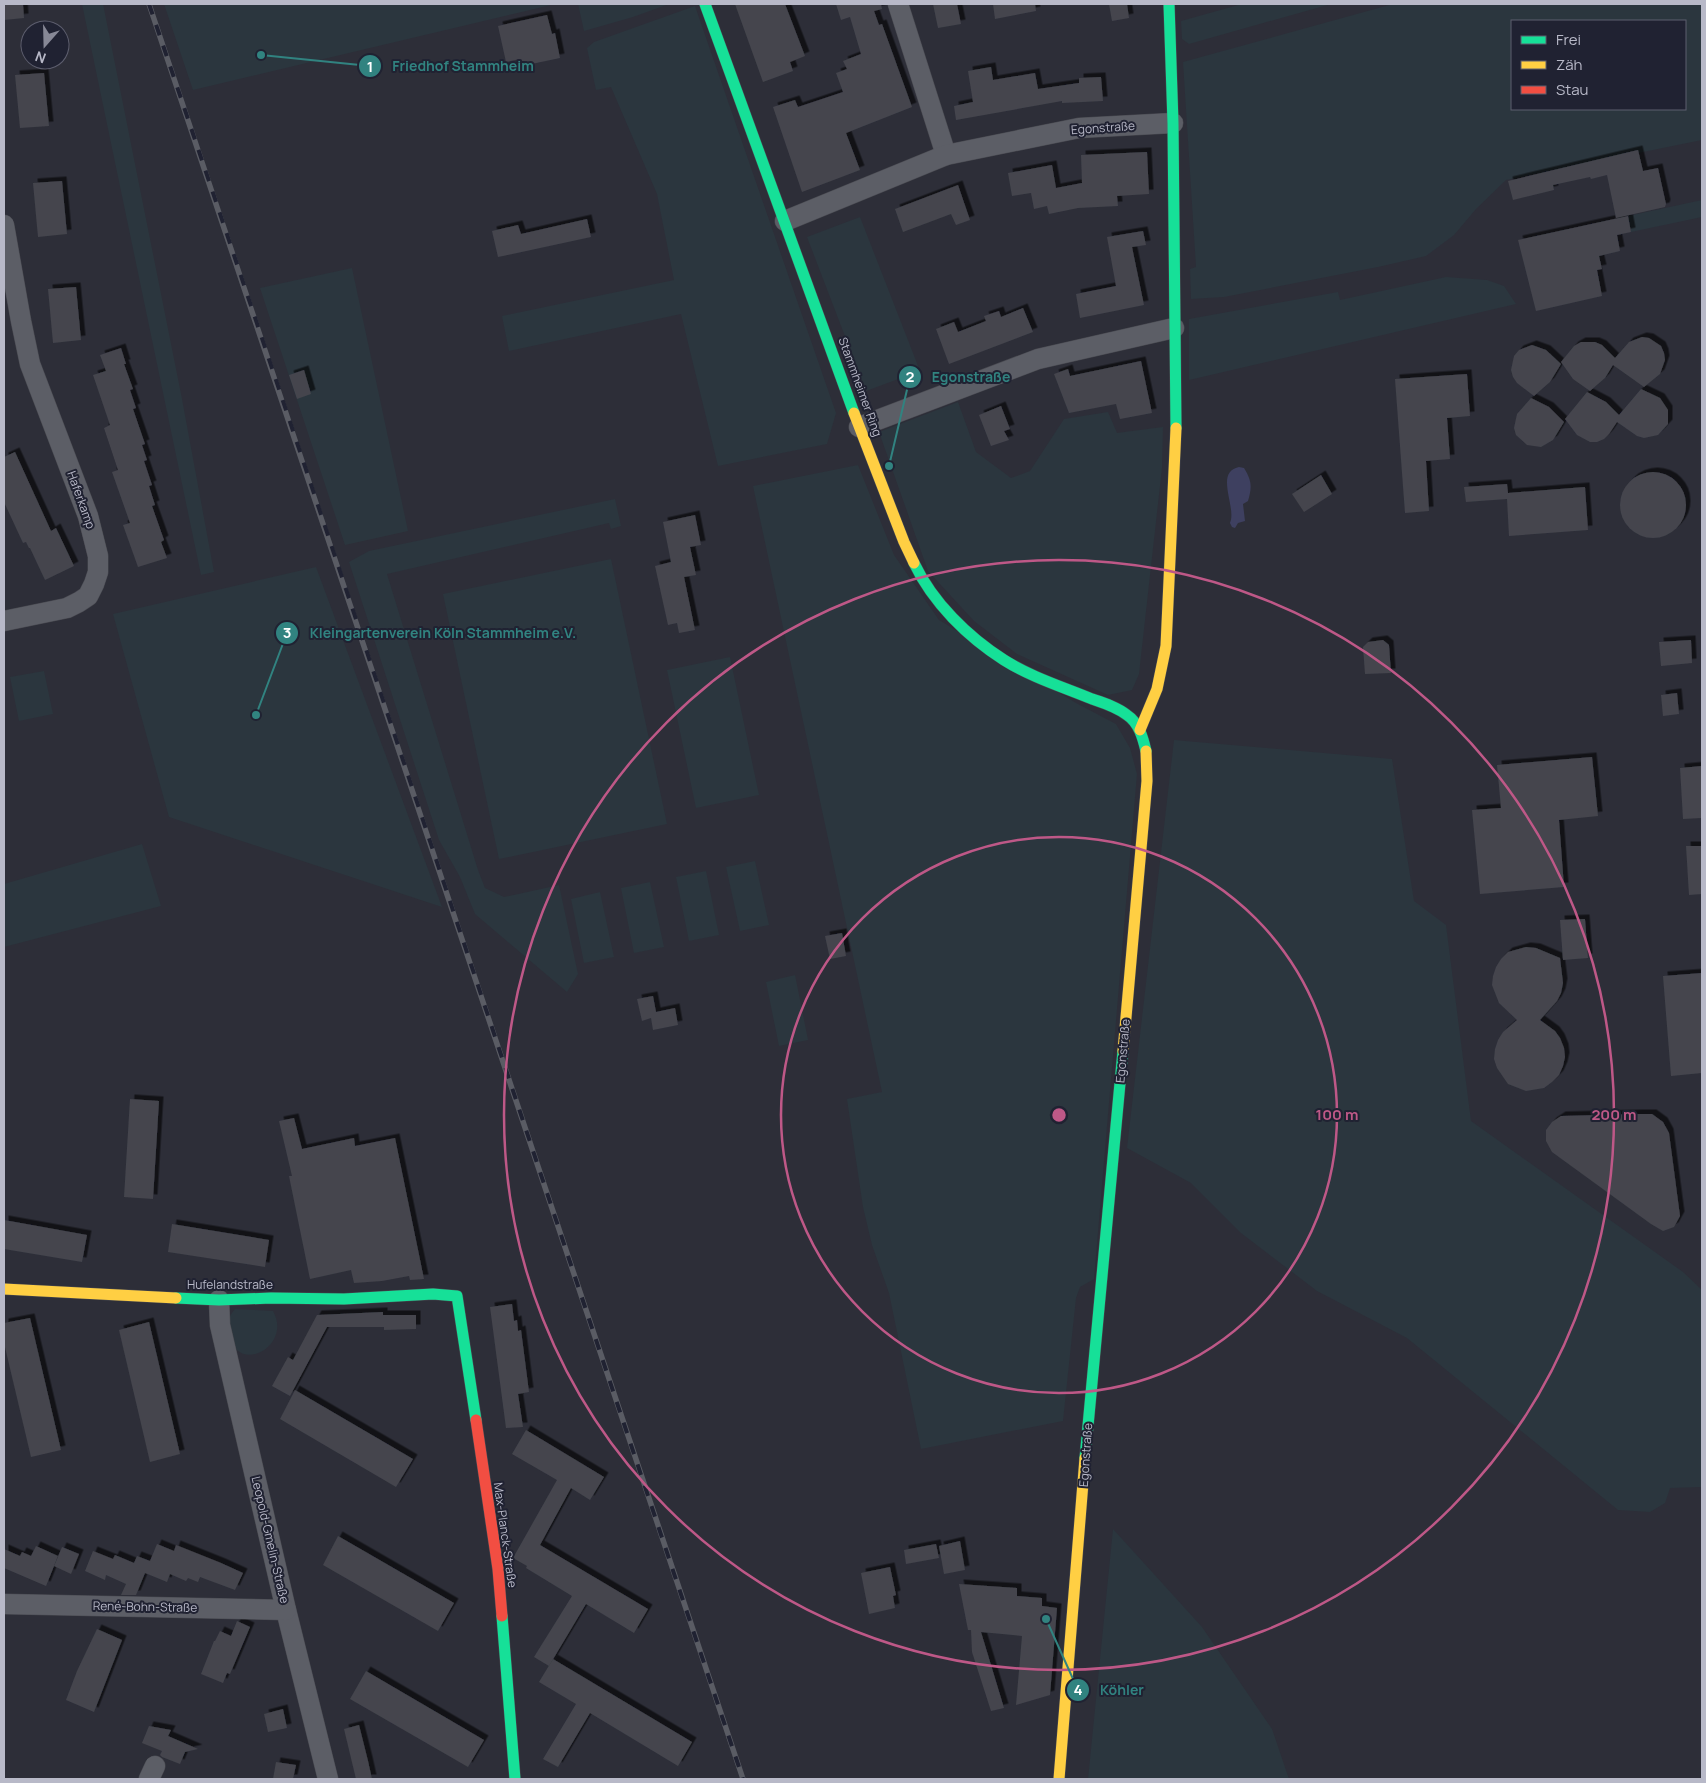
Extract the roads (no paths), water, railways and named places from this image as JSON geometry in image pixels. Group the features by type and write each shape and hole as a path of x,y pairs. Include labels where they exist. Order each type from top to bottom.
{"street":[{"name":"Stammheimer Ring","path":"705,4 859,427 904,542 923,582 958,624 1004,660 1028,673 1113,707 1128,715 1140,730"},
{"path":"898,4 946,155"},
{"path":"1140,730 1152,708 1160,681 1166,646 1177,406 1174,328 1173,123 1169,4"},
{"name":"Egonstraße","path":"785,220 946,155 1079,128 1173,123"},
{"name":"Haferkamp","path":"4,225 12,323 30,364 94,535 98,556 98,572 88,596 67,608 4,621"},
{"path":"859,427 1038,359 1174,328"},
{"name":"Egonstraße","path":"1058,1779 1089,1412 1105,1258 1147,782 1146,750 1140,730"},
{"name":"Hufelandstraße","path":"4,1289 219,1300 271,1298 344,1300 432,1294 457,1296"},
{"name":"Max-Planck-Straße","path":"457,1296 498,1569 509,1685 515,1779"},
{"name":"Leopold-Gmelin-Straße","path":"219,1300 220,1325 286,1610 328,1779"},
{"name":"René-Bohn-Straße","path":"4,1604 286,1610"}],"water":[{"path":"1239,467 1244,468 1247,473 1251,488 1248,501 1243,504 1245,521 1238,523 1235,528 1230,523 1231,508 1227,483 1228,476 1232,470"}],"railway":[{"path":"149,4 743,1779"}],"place":[{"name":"Friedhof Stammheim","path":"261,55"},
{"name":"Egonstraße","path":"889,466"},
{"name":"Kleingartenverein Köln Stammheim e.V.","path":"256,715"},
{"name":"Köhler","path":"1046,1619"}]}
